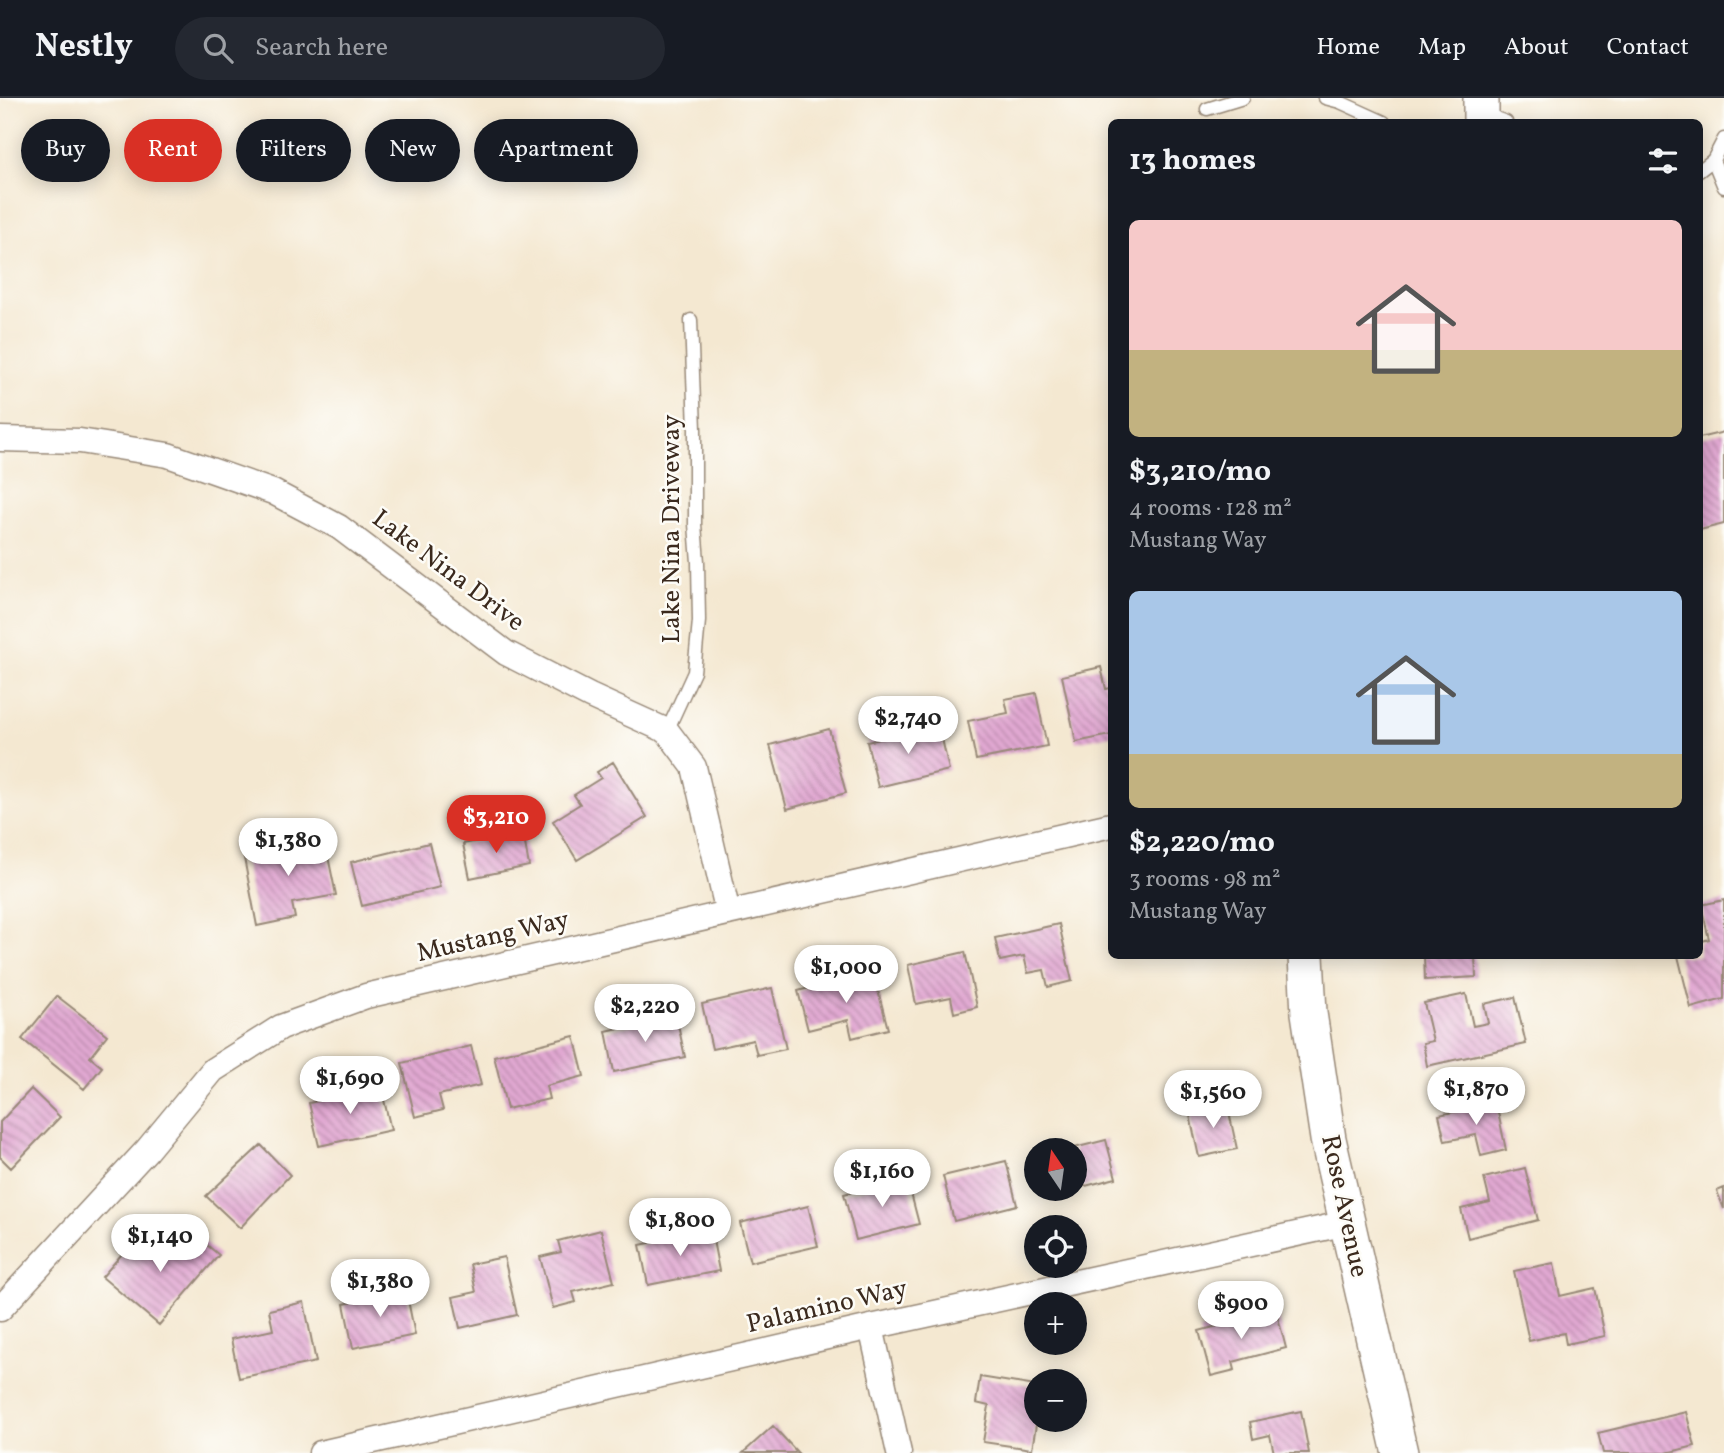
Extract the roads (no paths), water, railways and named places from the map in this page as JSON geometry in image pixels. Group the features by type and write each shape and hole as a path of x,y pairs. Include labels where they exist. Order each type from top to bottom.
{"street":[{"name":"Lake Nina Drive","path":"0,439 80,441 167,456 273,492 339,527 506,653 667,731 694,767 728,913"},
{"name":"Mustang Way","path":"0,1309 147,1150 213,1070 281,1027 366,996 1108,826"},
{"name":"Rose Avenue","path":"1306,959 1308,1013 1328,1139 1400,1453"},
{"name":"Palamino Way","path":"321,1453 392,1445 871,1327 1347,1223"},
{"path":"871,1327 899,1453"}],"lane":[{"path":"1207,109 1243,98"},
{"path":"1325,98 1377,119"},
{"path":"1703,168 1713,160 1724,139"},
{"path":"1713,160 1724,187"},
{"name":"Lake Nina Driveway","path":"667,731 694,672 699,621 691,320"}]}
